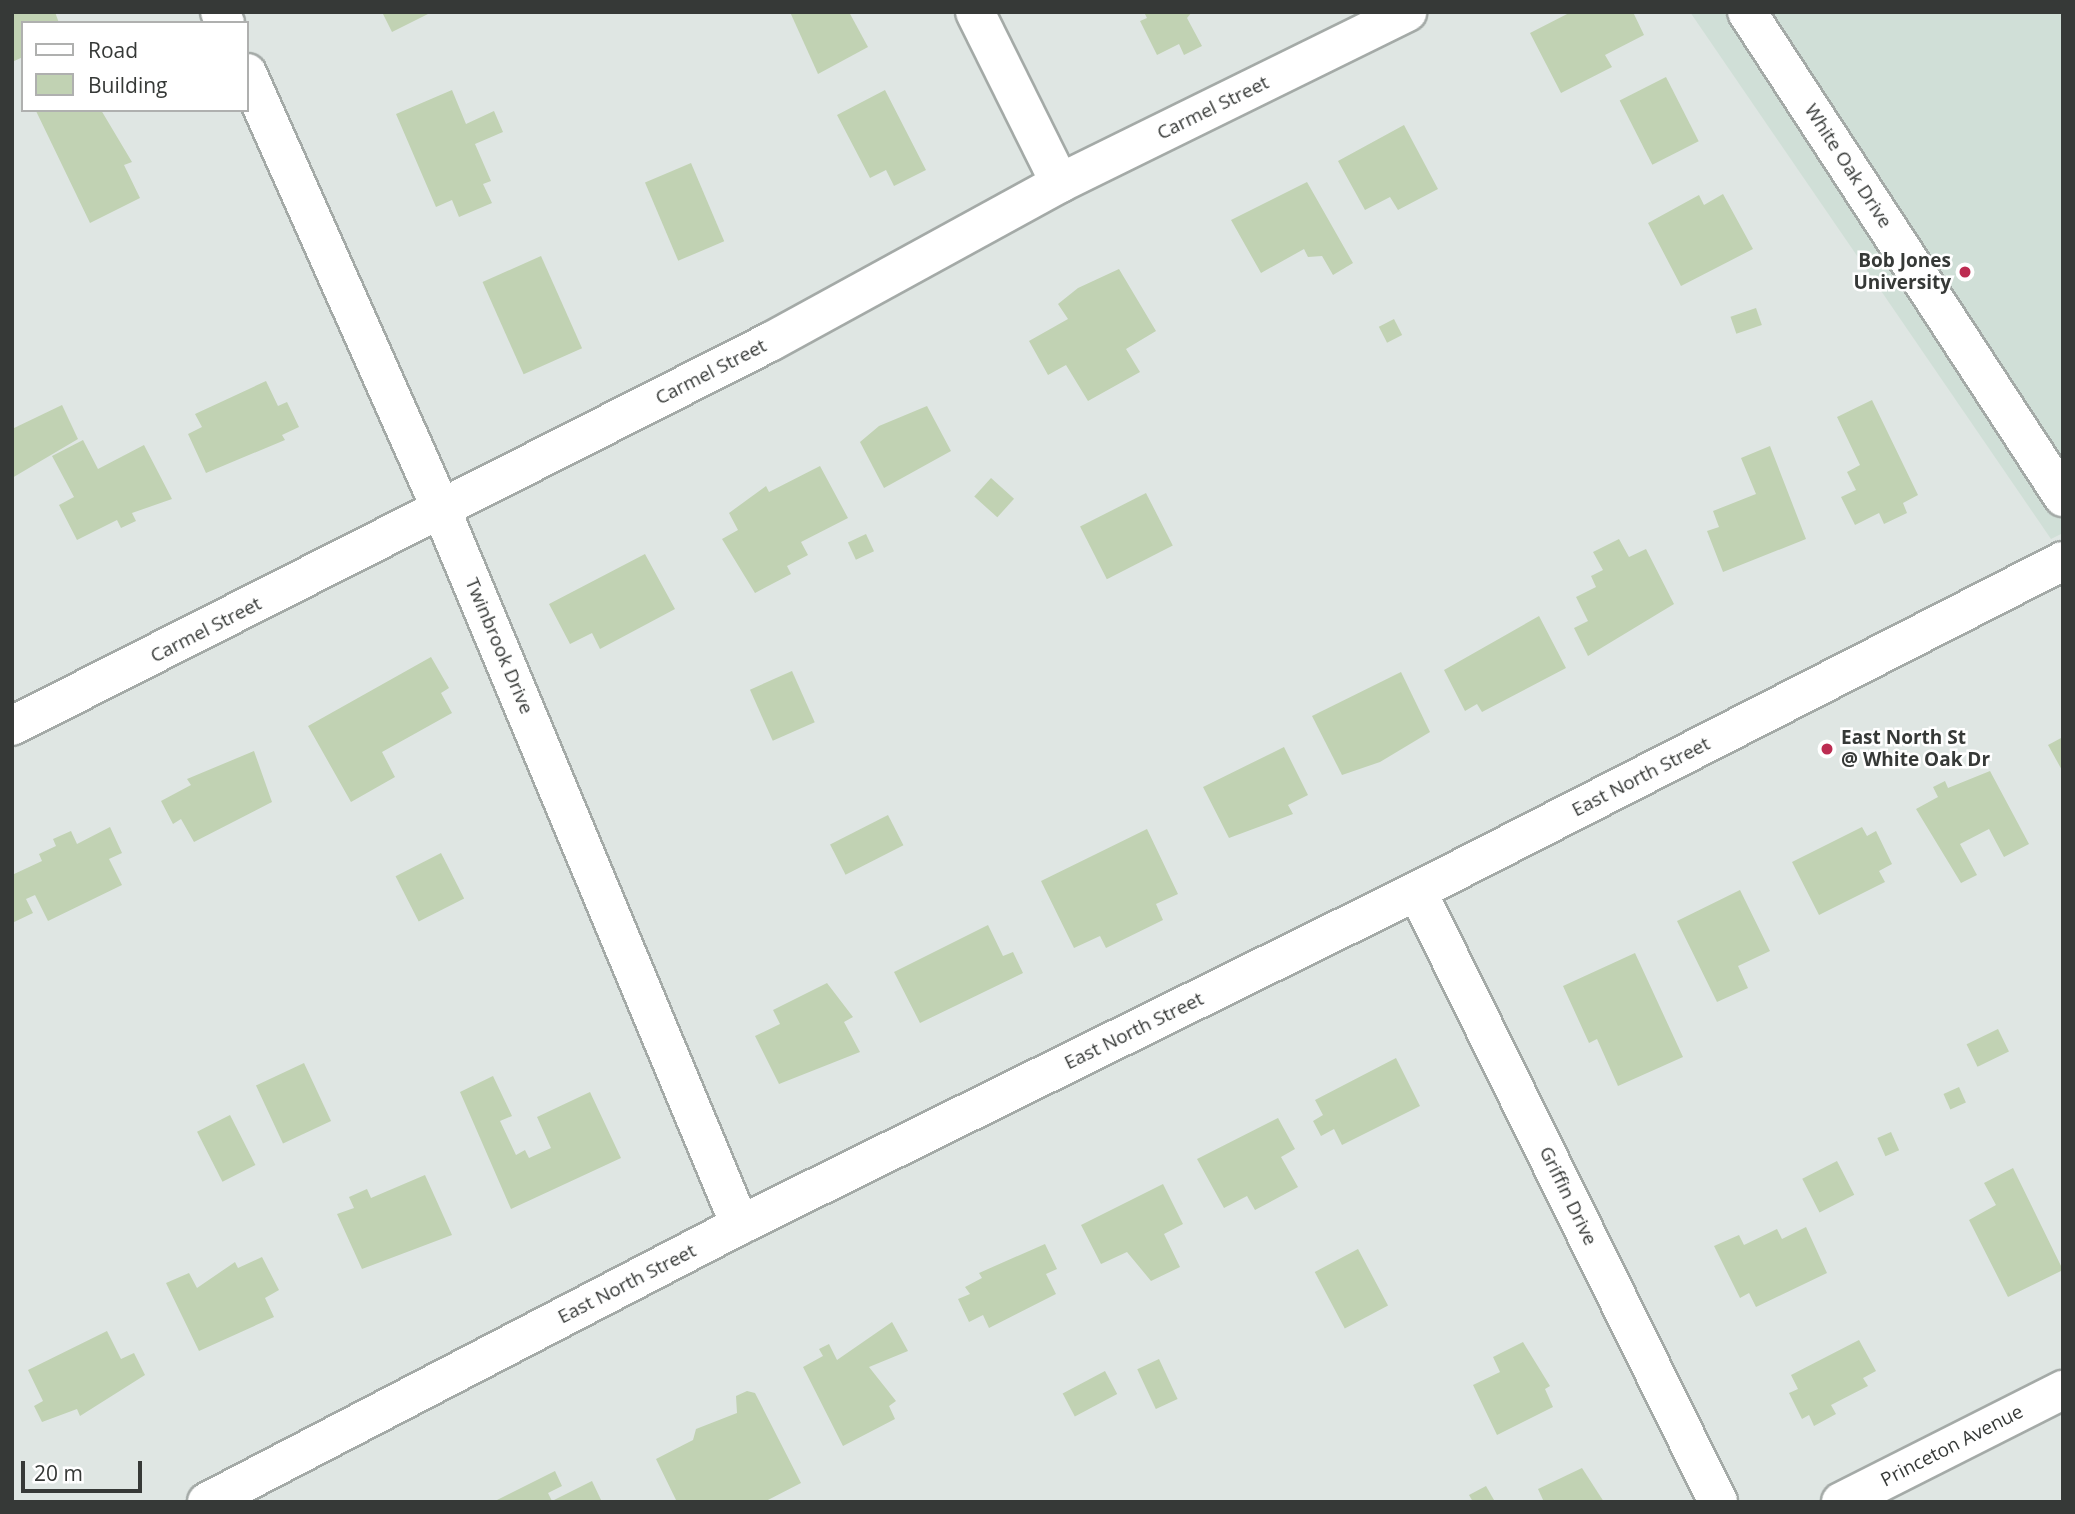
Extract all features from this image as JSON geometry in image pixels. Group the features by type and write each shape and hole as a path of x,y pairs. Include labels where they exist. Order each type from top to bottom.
{"street":[{"path":"975,12 1060,183"},
{"name":"Carmel Street","path":"12,726 782,336 1060,183 1407,12"},
{"name":"White Oak Drive","path":"1747,12 2063,497"},
{"name":"Twinbrook Drive","path":"248,75 441,509 740,1225"},
{"name":"East North Street","path":"207,1502 740,1225 1417,891 2063,561"},
{"name":"Griffin Drive","path":"1417,891 1718,1502"},
{"name":"Princeton Avenue","path":"1841,1502 2063,1390"}],"shaded area":[{"name":"Bob Jones University","path":"1690,12 2063,12 2063,533 2051,539"}],"building":[{"path":"12,12 55,12 58,21 21,21 21,58 12,62"},
{"path":"382,12 432,12 392,32"},
{"path":"790,12 849,12 868,47 818,74"},
{"path":"1144,12 1192,12 1187,18 1202,46 1184,55 1179,44 1157,55 1140,21 1147,18"},
{"path":"1571,12 1633,12 1644,35 1605,55 1612,67 1561,93 1530,33"},
{"path":"1666,77 1699,141 1652,165 1620,101"},
{"path":"452,90 466,124 494,111 503,132 475,144 491,181 483,184 492,203 459,217 452,200 436,207 396,114"},
{"path":"885,90 926,170 894,186 886,170 870,178 837,115"},
{"path":"36,112 102,112 132,162 124,165 140,198 90,223"},
{"path":"1404,125 1438,189 1398,210 1390,197 1365,210 1338,161"},
{"path":"691,163 724,241 678,261 645,183"},
{"path":"1307,182 1353,263 1333,275 1322,256 1308,257 1304,249 1261,273 1231,220"},
{"path":"1723,194 1753,249 1681,286 1648,223 1699,195 1704,205"},
{"path":"541,256 582,348 524,374 483,282"},
{"path":"1119,269 1156,331 1126,349 1140,372 1088,401 1066,365 1048,375 1029,341 1068,319 1058,304 1078,288"},
{"path":"1756,308 1762,325 1736,334 1730,317"},
{"path":"1394,319 1402,335 1387,343 1379,327"},
{"path":"266,381 278,406 287,402 299,427 282,435 285,440 206,473 188,434 202,427 195,414"},
{"path":"1872,400 1918,495 1903,503 1907,513 1884,524 1879,513 1855,525 1841,497 1856,490 1847,472 1860,465 1837,417"},
{"path":"62,405 78,439 12,478 12,429"},
{"path":"927,406 951,451 884,488 860,442 879,426"},
{"path":"83,440 98,469 144,445 172,499 132,513 136,521 121,528 117,520 77,540 59,505 74,497 52,456"},
{"path":"1770,446 1806,539 1723,572 1707,531 1719,527 1713,511 1756,494 1741,458"},
{"path":"820,466 848,518 801,542 808,555 787,566 791,574 755,593 722,539 738,530 729,513 766,486 769,492"},
{"path":"991,478 1014,499 997,517 974,497"},
{"path":"1146,493 1173,546 1107,579 1080,527"},
{"path":"866,534 874,551 856,560 848,542"},
{"path":"1619,539 1629,557 1646,549 1674,604 1588,656 1574,628 1588,621 1576,597 1596,587 1591,576 1603,570 1593,552"},
{"path":"645,554 675,609 600,649 592,633 570,644 549,604"},
{"path":"1539,616 1566,668 1482,712 1477,704 1465,711 1444,670"},
{"path":"431,657 449,688 441,693 452,713 382,752 395,777 351,802 308,726"},
{"path":"792,671 815,722 773,741 750,690"},
{"path":"1401,672 1430,732 1380,762 1342,775 1312,716"},
{"path":"2063,737 2063,772 2048,745"},
{"path":"1284,747 1308,795 1288,805 1293,814 1229,838 1203,787"},
{"path":"254,751 272,802 194,842 181,819 173,824 161,801 191,785 187,779"},
{"path":"1990,771 2029,844 2004,857 1989,829 1960,844 1977,875 1961,883 1916,809 1938,797 1933,787 1945,781 1948,788"},
{"path":"888,815 903,845 846,875 830,845"},
{"path":"110,827 122,853 109,859 122,885 48,921 35,895 26,899 33,913 12,923 12,875 42,861 39,854 56,846 53,839 71,831 77,844"},
{"path":"1862,827 1867,836 1876,831 1892,864 1879,871 1885,882 1819,915 1792,862"},
{"path":"1147,829 1178,894 1156,904 1163,920 1106,948 1100,936 1074,948 1041,881"},
{"path":"441,853 464,898 419,922 396,876"},
{"path":"1740,890 1770,951 1738,966 1748,988 1717,1002 1677,921"},
{"path":"988,925 1003,956 1013,952 1023,973 920,1023 894,972"},
{"path":"1635,953 1683,1057 1618,1086 1597,1039 1589,1043 1563,986"},
{"path":"827,983 853,1017 844,1022 860,1052 779,1084 755,1036 780,1024 773,1010"},
{"path":"1998,1029 2009,1051 1978,1067 1967,1044"},
{"path":"1396,1058 1420,1106 1342,1145 1334,1129 1321,1136 1313,1121 1323,1115 1315,1100"},
{"path":"304,1063 331,1121 283,1143 256,1085"},
{"path":"493,1076 512,1116 500,1121 516,1155 525,1150 529,1158 551,1148 537,1117 590,1092 621,1158 511,1209 460,1092"},
{"path":"1959,1087 1966,1103 1950,1109 1943,1094"},
{"path":"230,1115 255,1165 222,1182 197,1132"},
{"path":"1278,1118 1295,1149 1281,1157 1298,1187 1255,1210 1247,1196 1224,1208 1197,1159"},
{"path":"1891,1132 1899,1150 1885,1156 1877,1138"},
{"path":"1837,1161 1854,1195 1820,1213 1802,1179"},
{"path":"2013,1168 2063,1270 2008,1297 1969,1220 1996,1205 1984,1183"},
{"path":"425,1175 452,1235 362,1269 337,1214 354,1208 349,1197 367,1189 371,1198"},
{"path":"1163,1184 1183,1224 1164,1234 1180,1267 1151,1281 1127,1252 1101,1264 1081,1225"},
{"path":"1806,1227 1827,1273 1756,1307 1749,1293 1740,1298 1714,1246 1739,1235 1744,1245 1777,1229 1782,1239"},
{"path":"1045,1244 1057,1269 1046,1274 1056,1294 989,1328 983,1315 969,1322 958,1299 970,1294 965,1287 982,1278 979,1273"},
{"path":"1358,1249 1388,1306 1345,1329 1315,1272"},
{"path":"262,1257 279,1290 265,1298 274,1317 199,1351 166,1283 189,1273 197,1288 235,1262 238,1268"},
{"path":"892,1322 908,1351 869,1367 896,1401 889,1406 895,1419 843,1446 803,1367 823,1356 819,1349 829,1344 837,1360"},
{"path":"107,1331 121,1359 134,1353 145,1375 80,1416 77,1409 42,1422 34,1406 43,1401 28,1370"},
{"path":"1859,1340 1876,1371 1863,1378 1868,1386 1831,1405 1836,1414 1814,1426 1809,1415 1802,1419 1789,1393 1798,1389 1791,1375"},
{"path":"1523,1342 1550,1386 1545,1389 1553,1407 1497,1435 1473,1385 1500,1372 1493,1357"},
{"path":"1159,1359 1178,1399 1156,1409 1137,1369"},
{"path":"1105,1371 1117,1394 1075,1416 1063,1394"},
{"path":"747,1391 755,1393 801,1483 764,1502 677,1502 656,1459 693,1440 696,1429 737,1413 736,1396"},
{"path":"1582,1468 1604,1502 1544,1502 1538,1489"},
{"path":"555,1471 562,1486 548,1493 552,1501 592,1481 602,1502 493,1502"},
{"path":"1486,1486 1494,1500 1473,1502 1469,1495"}],"place":[{"name":"Bob Jones University","path":"1965,272"},
{"name":"East North St @ White Oak Dr","path":"1827,749"}]}
